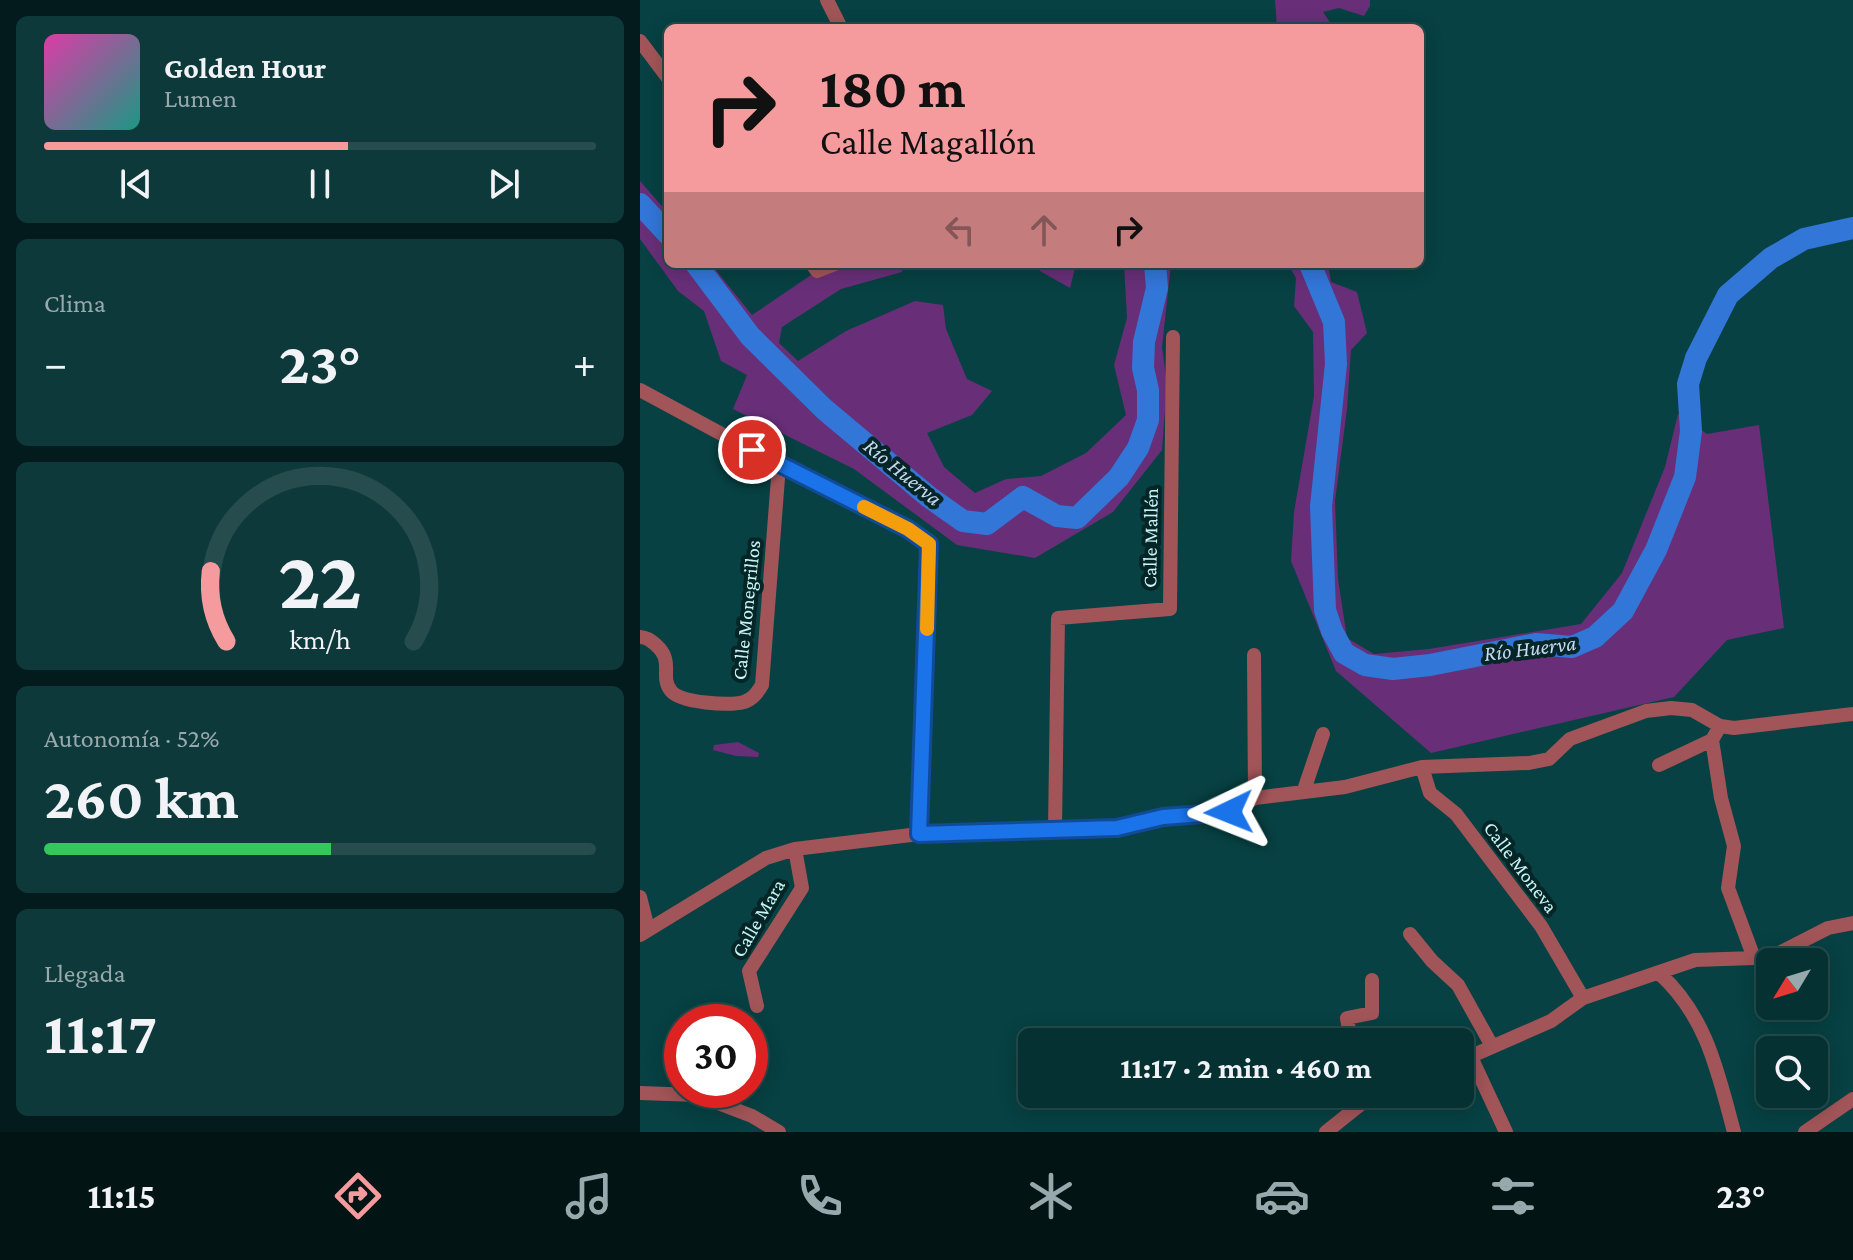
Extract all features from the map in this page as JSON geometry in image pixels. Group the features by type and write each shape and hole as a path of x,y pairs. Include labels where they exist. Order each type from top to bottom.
{"street":[{"path":"827,0 839,24"},
{"path":"640,41 664,73"},
{"name":"Calle Mallén","path":"1055,829 1058,618 1170,609 1173,337"},
{"path":"640,390 779,465 908,529 929,544 919,834"},
{"name":"Calle Monegrillos","path":"640,637 648,638 664,653 670,690 684,700 743,703 755,697 762,685 779,465"},
{"path":"1254,655 1255,798"},
{"path":"640,897 644,932 766,858 795,849 919,834 1117,828 1163,817 1229,812 1255,798 1345,787 1422,767 1529,763 1549,759 1570,739 1646,711 1671,708 1692,710 1720,726 1734,728 1853,714"},
{"path":"1659,765 1712,740 1720,726"},
{"path":"1304,790 1323,734"},
{"path":"1712,740 1721,798 1734,846 1728,888 1754,958"},
{"name":"Calle Moneva","path":"1422,767 1430,793 1456,814 1525,904 1583,998"},
{"name":"Calle Mara","path":"757,1004 749,971 802,888 795,849"},
{"path":"1474,1055 1551,1021 1583,998 1695,960 1754,958 1779,953 1828,928 1853,923"},
{"path":"1410,934 1432,961 1458,985 1492,1046"},
{"path":"1660,974 1689,1004 1699,1022 1734,1132"},
{"path":"1349,1028 1347,1018 1372,1013 1372,980"},
{"path":"1474,1074 1506,1132"},
{"path":"640,1093 697,1095 752,1116 779,1132"},
{"path":"1805,1132 1824,1125 1853,1099"},
{"path":"1326,1132 1355,1108"}],"shaded area":[{"path":"1275,0 1370,0 1364,16 1339,8 1323,12 1331,24 1277,24"},
{"path":"640,181 664,208 664,268 714,268 752,315 825,268 902,268 902,272 841,289 782,327 779,343 798,361 846,331 915,301 943,305 946,329 967,379 992,391 972,415 927,433 944,467 975,493 1006,479 1041,476 1086,453 1126,415 1114,365 1127,318 1124,268 1171,268 1162,347 1167,384 1162,450 1113,512 1035,558 957,545 854,469 733,409 747,375 721,361 704,311 678,291 640,239"},
{"path":"1040,268 1075,268 1070,288"},
{"path":"1290,268 1329,268 1331,282 1357,292 1367,333 1351,350 1335,501 1338,579 1347,638 1374,654 1429,649 1581,624 1622,573 1665,467 1678,414 1707,434 1759,425 1784,628 1727,640 1674,697 1431,753 1336,671 1291,561 1294,512 1314,396 1313,332 1294,306 1296,278"},
{"path":"738,742 759,753 758,757 713,750 714,745"}],"waterway":[{"name":"Río Huerva","path":"640,204 664,230"},
{"name":"Río Huerva","path":"1312,268 1334,322 1336,364 1321,506 1325,610 1344,653 1365,665 1393,669 1430,665 1536,644 1572,647 1595,637 1623,611 1656,550 1685,477 1691,431 1688,384 1696,358 1728,295 1771,258 1804,239 1853,228"},
{"name":"Río Huerva","path":"699,268 750,336 824,409 929,497 963,521 987,524 1023,497 1057,516 1077,518 1119,477 1138,448 1148,420 1144,342 1157,288 1155,268"}],"slow traffic":[{"path":"864,507 908,529 929,544 927,629"}],"route":[{"path":"752,450 908,529 929,544 919,834 1117,828 1188,813 1229,812"}]}
